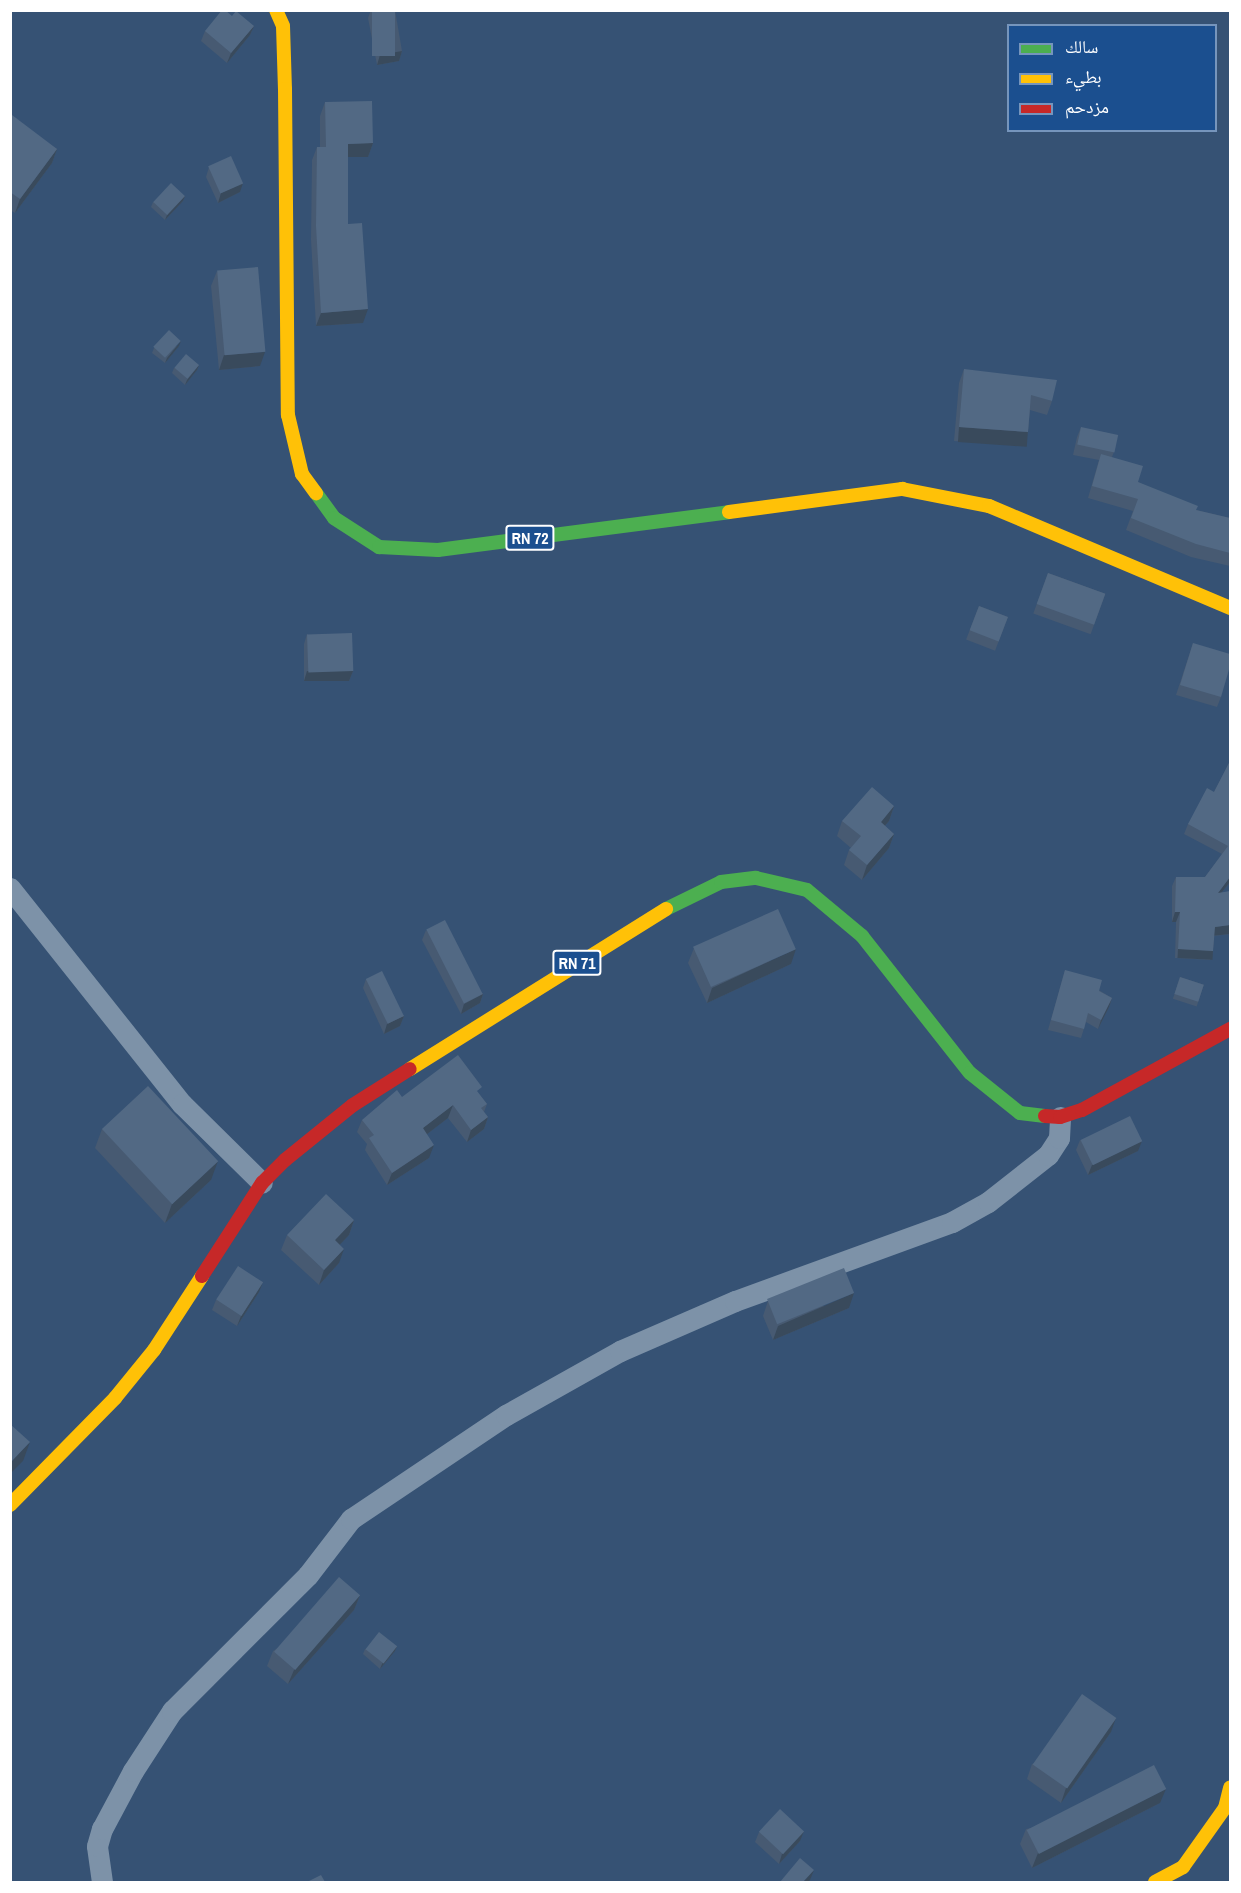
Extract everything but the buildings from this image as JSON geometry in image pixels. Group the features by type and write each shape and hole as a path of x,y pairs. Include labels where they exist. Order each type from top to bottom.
{"main road":[{"name":"RN 72","path":"276,10 283,26 285,89 288,415 302,474 334,518 379,547 438,550 902,489 989,506 1230,608"},
{"name":"RN 71","path":"10,1505 115,1398 154,1350 262,1183 353,1105 679,901 721,882 756,878 807,890 834,909 862,936 970,1073 1020,1113 1060,1117 1082,1110 1230,1029"},
{"path":"1155,1882 1183,1867 1226,1808 1230,1788"}],"street":[{"path":"10,888 182,1104 262,1183"},
{"path":"102,1882 97,1846 102,1829 133,1770 172,1711 308,1575 360,1511 506,1415 620,1351 735,1301 952,1222 988,1202 1048,1155 1059,1138 1060,1117"}],"traffic: fast":[{"path":"316,493 334,518 379,547 438,550 729,512"},
{"path":"666,909 721,882 756,878 807,890 862,936 970,1073 1020,1113 1045,1116"}],"traffic: slow":[{"path":"276,10 283,26 285,89 288,415 302,474 316,493"},
{"path":"729,512 902,489 989,506 1230,608"},
{"path":"410,1069 666,909"},
{"path":"10,1505 115,1398 154,1350 202,1276"},
{"path":"1155,1882 1183,1867 1225,1808 1230,1788"}],"traffic: jam":[{"path":"1045,1116 1060,1117 1082,1110 1230,1029"},
{"path":"202,1276 262,1183 285,1160 353,1105 410,1069"}]}
